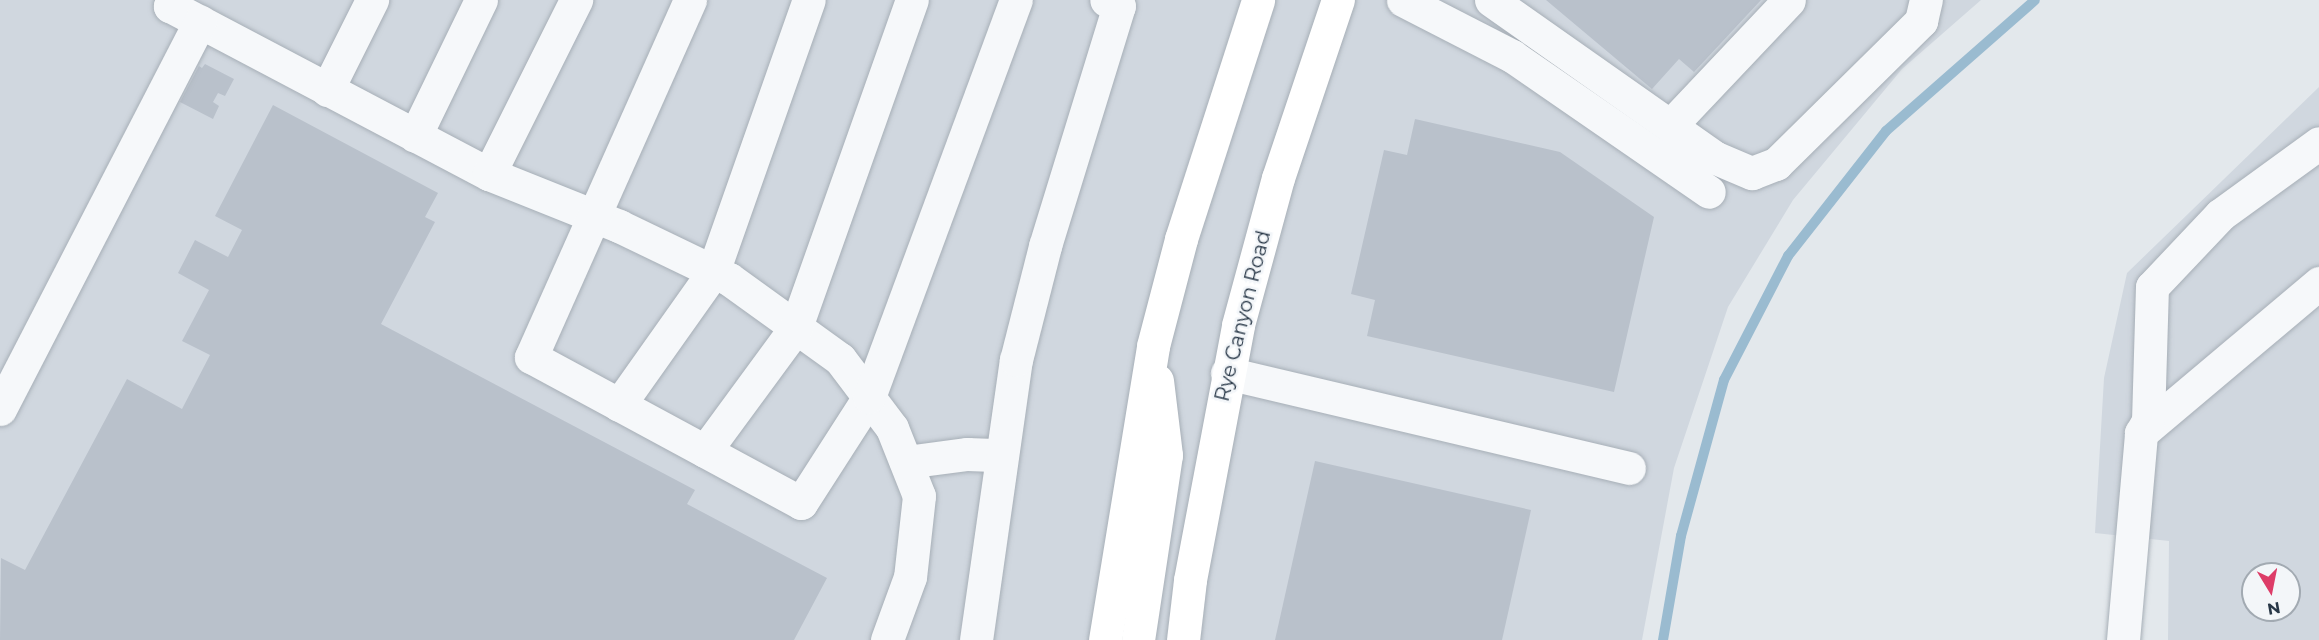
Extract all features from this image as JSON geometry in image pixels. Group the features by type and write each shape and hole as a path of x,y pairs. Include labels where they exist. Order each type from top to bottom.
{"main road":[{"path":"1105,640 1153,346 1181,239 1258,0"},
{"name":"Rye Canyon Road","path":"1183,640 1227,373 1278,178 1338,0"},
{"path":"1138,640 1166,455 1153,346"}],"lane":[{"path":"173,0 170,6 489,174 592,215 713,272 840,359 892,428 920,496 910,577 887,640"},
{"path":"327,90 372,0"},
{"path":"415,136 481,0"},
{"path":"489,174 576,0"},
{"path":"690,0 592,215 531,357 801,503 869,398 1016,0"},
{"path":"619,405 713,272 809,0"},
{"path":"705,451 796,327 912,0"},
{"path":"976,640 1000,455 1016,360 1119,6 1106,0"},
{"path":"1403,0 1512,57 1709,192"},
{"path":"1491,0 1716,158 1752,173 1776,164 1921,21 1926,0"},
{"path":"1670,126 1789,0"},
{"path":"0,409 200,22"},
{"path":"2123,640 2141,433 2148,421 2152,287 2220,215 2319,143"},
{"path":"2141,433 2319,283"},
{"path":"1227,373 1629,468"},
{"path":"906,462 967,454 1000,455"}],"shaded area":[{"path":"0,0 1981,0 1902,69 1793,200 1728,307 1674,468 1642,640 0,640"},
{"path":"2319,87 2319,640 2168,640 2169,541 2095,533 2104,378 2127,273"}],"building":[{"path":"1546,0 1761,0 1694,72 1679,59 1652,89"},
{"path":"205,64 234,79 225,96 218,93 213,102 219,106 213,119 180,102 199,66 202,68"},
{"path":"273,105 438,193 425,217 435,222 381,324 695,490 687,504 827,578 794,640 0,640 1,558 25,570 127,379 182,409 210,355 182,341 209,290 178,273 195,240 228,257 242,230 215,216"},
{"path":"1415,119 1560,152 1654,217 1614,392 1367,336 1375,300 1351,294 1384,150 1407,155"},
{"path":"1315,461 1531,510 1502,640 1275,640"}],"waterway":[{"path":"1663,640 1681,536 1724,380 1788,256 1886,131 2035,0"}]}
